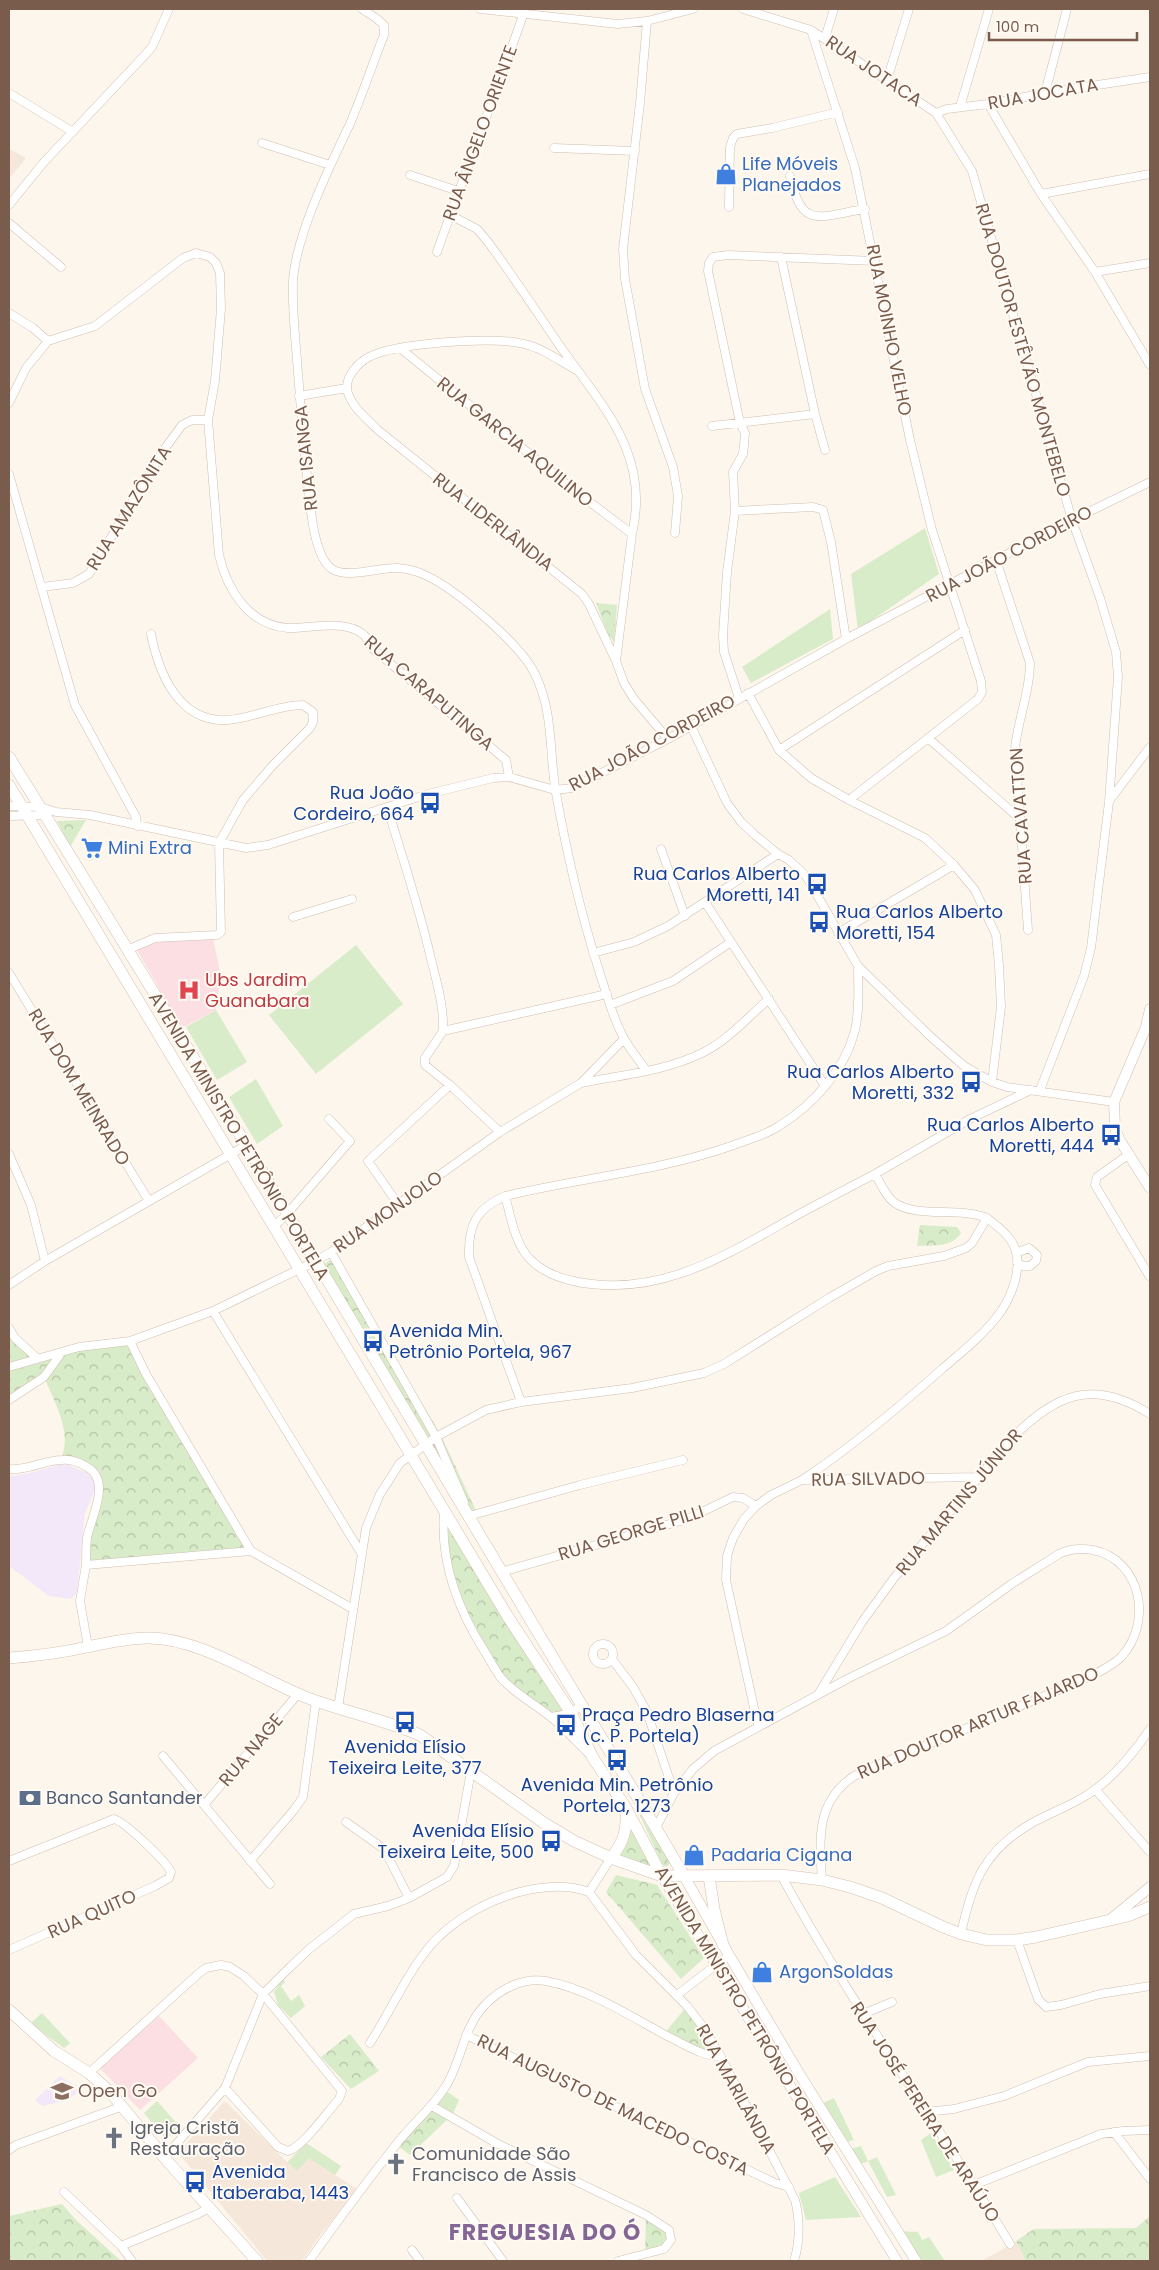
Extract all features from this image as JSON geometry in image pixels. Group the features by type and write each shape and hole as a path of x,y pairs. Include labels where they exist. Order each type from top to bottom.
{"main road":[{"name":"AVENIDA MINISTRO PETRÔNIO PORTELA","path":"9,757 47,811 127,950 657,1826 684,1876"},
{"name":"AVENIDA MINISTRO PETRÔNIO PORTELA","path":"9,785 508,1617 571,1713 593,1758 626,1808 662,1876"},
{"path":"9,1658 43,1656 122,1640 148,1638 171,1641 212,1654 316,1702 420,1735 557,1831 611,1858 662,1876 780,1875 822,1880 882,1898 961,1934 987,1940 1017,1940 1128,1916 1150,1907"},
{"path":"611,1858 620,1847 626,1831 626,1808"},
{"path":"709,1876 714,1909 726,1950"},
{"path":"9,2010 54,2051 89,2073 123,2106 165,2157 257,2261"}],"street":[{"path":"9,205 44,162 144,56 152,46 168,9"},
{"name":"RUA ISANGA","path":"362,9 384,26 384,35 350,122 330,165 298,254 293,280 294,334 312,522 324,560 333,570 339,572 394,568 414,571 427,576 463,601 499,631 527,660 535,673 543,695 554,756 555,790 580,905 593,953 606,994 624,1039 646,1070"},
{"path":"482,9 618,24 659,19 694,9"},
{"path":"658,9 659,19"},
{"path":"743,9 811,30"},
{"path":"824,38 834,9"},
{"path":"887,80 909,9"},
{"path":"960,107 989,9"},
{"path":"1045,93 1066,9"},
{"name":"RUA ÂNGELO ORIENTE","path":"437,252 524,15"},
{"path":"647,21 635,151 623,249 625,279 646,389 673,467 678,496 675,533"},
{"name":"RUA JOTACA","path":"811,30 936,113"},
{"name":"RUA MOINHO VELHO","path":"811,30 856,168 876,261 910,440 936,543 951,584 981,682 982,692 978,698 928,738"},
{"name":"RUA JOCATA","path":"936,113 960,107 988,104 1150,76"},
{"path":"9,93 73,132"},
{"path":"988,104 1041,194 1095,272 1150,365"},
{"path":"729,207 730,147 737,134 772,128 838,112"},
{"name":"RUA DOUTOR ESTÊVÃO MONTEBELO","path":"936,113 972,171 1072,520 1100,598 1116,652 1118,676 1109,802 1091,948 1084,976 1040,1090"},
{"path":"262,143 330,165"},
{"path":"554,148 635,151"},
{"path":"1041,194 1150,174"},
{"path":"410,175 458,191"},
{"path":"790,176 794,198 802,210 809,215 818,216 865,208"},
{"path":"450,215 477,229 488,242 578,371 601,400 613,420 630,460 636,480 637,514 632,534 616,661"},
{"path":"9,223 61,267"},
{"name":"RUA CARAPUTINGA","path":"48,341 95,326 183,258 196,253 210,256 216,262 220,273 221,309 215,381 208,420 219,555 223,575 240,604 257,617 287,628 334,625 364,635 372,648 506,760 509,777"},
{"path":"739,698 724,652 724,644 727,572 735,511 733,472 743,454 745,433 740,423 708,271 709,263 713,257 728,255 876,261"},
{"path":"781,257 815,414 825,450"},
{"path":"1095,272 1150,263"},
{"path":"9,313 33,328 48,341 26,368 9,402"},
{"path":"300,396 347,388 355,368 368,358 400,348 479,340 504,340 525,344 578,371"},
{"name":"RUA GARCIA AQUILINO","path":"400,348 570,487 632,534"},
{"name":"RUA LIDERLÂNDIA","path":"347,388 350,398 378,430 582,594 589,604 616,661 624,683 634,699 668,739"},
{"path":"712,426 815,414"},
{"name":"RUA AMAZÔNITA","path":"42,587 72,583 89,574 163,451 182,426 192,420 208,420"},
{"path":"9,474 42,587 52,630 76,705 136,817 137,826"},
{"name":"RUA JOÃO CORDEIRO","path":"9,816 25,812 47,811 90,815 219,844 246,848 268,845 432,793 493,778 509,777 555,790 572,788 668,739 846,639 1072,520 1150,482"},
{"path":"735,511 813,507 823,510 831,542 846,639"},
{"name":"RUA CAVATTON","path":"996,560 1030,663 1030,678 1017,728 1015,748 1028,930"},
{"path":"779,750 965,630"},
{"path":"127,950 155,938 217,935 222,927 219,844 243,800 273,765 310,728 313,722 313,712 303,705 228,720 210,719 196,713 182,703 168,686 155,656 151,634"},
{"path":"748,693 779,750 811,778 849,800 925,838 954,865 976,890 996,935 1001,1007 992,1082"},
{"path":"691,726 727,803 742,822 806,876 858,966 931,1037 964,1066 992,1082 1007,1087 1040,1090 1114,1102"},
{"path":"849,800 928,738 1019,818"},
{"path":"1109,802 1150,748"},
{"name":"RUA JOÃO CORDEIRO","path":"9,806 25,812"},
{"path":"387,807 416,897 442,1003 443,1031 424,1058 425,1065 450,1085 500,1132"},
{"path":"661,849 685,916"},
{"path":"593,953 651,935 685,916 778,854"},
{"path":"838,933 954,865"},
{"path":"293,917 352,899"},
{"path":"705,902 825,1086"},
{"path":"610,1005 673,981 730,942"},
{"path":"522,1402 469,1256 468,1241 472,1224 479,1213 491,1202 505,1196 663,1166 713,1152 778,1127 802,1110 825,1086 841,1064 855,1030 858,1008 858,966"},
{"name":"RUA DOM MEINRADO","path":"9,973 149,1201"},
{"path":"443,1031 606,994"},
{"path":"581,1082 646,1070 686,1060 720,1042 769,999"},
{"path":"1150,1009 1146,1027 1114,1102 1115,1128 1128,1155 1150,1188"},
{"name":"RUA MONJOLO","path":"9,1367 79,1347 130,1341 213,1311 316,1261 332,1252 500,1132 581,1082 624,1039"},
{"path":"398,1204 368,1161 450,1085"},
{"path":"505,1196 514,1229 523,1250 536,1264 564,1279 589,1284 628,1285 673,1278 692,1271 760,1237 970,1120 1031,1090"},
{"path":"273,1227 287,1214 350,1141 329,1119"},
{"path":"9,1284 45,1260 245,1146"},
{"path":"9,1154 32,1205 45,1260"},
{"path":"1128,1155 1097,1177 1095,1184 1150,1277"},
{"path":"802,1480 864,1437 987,1328 1003,1309 1015,1282 1016,1253 1007,1235 987,1218 967,1212 921,1210 902,1207 890,1199 875,1174"},
{"path":"338,1708 366,1528 380,1494 400,1463 436,1437 486,1410 522,1402 632,1388 704,1373 733,1359 829,1298 876,1271 888,1266 944,1256 966,1248 972,1243 987,1218"},
{"path":"1016,1253 1029,1248 1036,1255 1036,1261 1032,1266 1026,1267 1017,1262"},
{"name":"AVENIDA MINISTRO PETRÔNIO PORTELA","path":"332,1252 436,1437 458,1485 469,1516"},
{"path":"213,1311 361,1553"},
{"path":"9,1328 15,1338 38,1359"},
{"path":"130,1341 146,1374 251,1551 353,1609"},
{"path":"9,1400 44,1377 62,1352"},
{"name":"RUA MARTINS JÚNIOR","path":"818,1695 862,1622 894,1578 1030,1419 1053,1403 1079,1395 1106,1396 1122,1399 1150,1414"},
{"path":"9,1469 17,1470 60,1460 71,1460 90,1468 97,1477 99,1488 88,1538 80,1601 88,1647"},
{"path":"469,1516 580,1485 683,1460"},
{"name":"RUA SILVADO","path":"758,1726 726,1580 727,1556 733,1538 744,1519 756,1506 772,1495 802,1480 979,1477"},
{"name":"RUA GEORGE PILLI","path":"502,1572 687,1519 733,1497 742,1498 756,1506"},
{"name":"AVENIDA MINISTRO PETRÔNIO PORTELA","path":"444,1511 444,1543 462,1612 500,1677 520,1697 551,1717 593,1758"},
{"name":"RUA DOUTOR ARTUR FAJARDO","path":"657,1826 674,1793 704,1758 758,1726 946,1631 1064,1551 1084,1548 1111,1556 1128,1573 1136,1588 1140,1612 1135,1635 1121,1656 1110,1665 1044,1697 859,1772 846,1780 834,1792 825,1811 820,1849 822,1880"},
{"path":"86,1565 251,1551"},
{"path":"612,1659 634,1687 647,1712 674,1793"},
{"name":"RUA NAGE","path":"204,1805 298,1694"},
{"path":"250,1860 294,1810 303,1796 316,1702"},
{"path":"551,1717 571,1713 578,1710 582,1704"},
{"path":"961,1934 979,1875 999,1846 1033,1823 1095,1789 1120,1767 1150,1730"},
{"path":"163,1756 270,1884"},
{"path":"165,2157 225,2088 263,1994 308,1950 346,1919 359,1911 388,1906 409,1898 436,1884 451,1873 471,1772"},
{"path":"1095,1789 1150,1852"},
{"name":"RUA QUITO","path":"9,1860 114,1820 122,1823 156,1854 171,1872 169,1878 155,1886 9,1950"},
{"path":"346,1822 384,1850 409,1898"},
{"path":"370,2043 422,1958 438,1938 456,1923 509,1894 547,1887 574,1887 589,1892 611,1858"},
{"name":"RUA JOSÉ PEREIRA DE ARAÚJO","path":"780,1875 863,2014 1010,2244"},
{"name":"AVENIDA MINISTRO PETRÔNIO PORTELA","path":"662,1876 897,2261"},
{"name":"AVENIDA MINISTRO PETRÔNIO PORTELA","path":"684,1876 726,1950 916,2261"},
{"path":"1111,1919 1150,1887"},
{"name":"RUA MARILÂNDIA","path":"589,1892 636,1955 699,2021 722,2058 795,2200 798,2212 797,2246 794,2261"},
{"path":"1017,1940 1038,1998 1041,2004 1051,2008 1100,1994 1150,1986"},
{"path":"677,1996 717,1964 726,1950"},
{"path":"89,2073 206,1968 221,1965 230,1967 244,1976 263,1994 340,2087 341,2096 302,2141 292,2150 288,2151 278,2147 225,2088"},
{"path":"309,2261 390,2152 432,2106 455,2070 466,2035 473,2020 484,2005 498,1992 531,1980 545,1981 596,1999 701,2053 722,2058"},
{"path":"863,2014 892,2002"},
{"name":"RUA AUGUSTO DE MACEDO COSTA","path":"466,2035 775,2183 788,2186"},
{"path":"926,2112 954,2109 1004,2096 1088,2062 1150,2056"},
{"path":"9,2150 123,2106"},
{"path":"432,2106 513,2152 646,2215 669,2230 671,2240 664,2249 618,2261"},
{"path":"974,2185 1101,2134 1150,2130"},
{"path":"1114,2132 1150,2178"},
{"path":"64,2192 121,2246 132,2261"},
{"path":"457,2198 502,2261"},
{"path":"121,2246 198,2214 210,2207"},
{"path":"412,2250 420,2261"}],"shaded area":[{"path":"9,149 26,158 9,179"},
{"name":"Ubs Jardim Guanabara","path":"181,938 213,939 221,976 216,1010 182,1028 137,950 156,940"},
{"path":"58,1465 69,1465 87,1473 93,1480 95,1490 85,1513 77,1592 71,1599 49,1596 9,1566 9,1475 15,1476"},
{"path":"159,2016 198,2058 140,2110 100,2068"},
{"name":"Open Go","path":"60,2076 80,2089 69,2100 42,2106 35,2100"},
{"path":"224,2102 287,2162 306,2143 341,2166 335,2175 357,2189 302,2261 267,2261 180,2155 183,2147"},
{"path":"1016,2241 1026,2261 980,2261 1000,2251"}],"green space":[{"path":"925,528 939,574 858,630 851,574"},
{"path":"596,603 617,605 614,642 607,632"},
{"path":"830,609 833,639 751,683 742,667"},
{"path":"86,820 70,847 57,821"},
{"path":"356,945 403,1004 316,1074 269,1015"},
{"path":"216,1010 247,1062 217,1080 186,1027"},
{"path":"256,1079 283,1126 257,1144 229,1097"},
{"path":"920,1225 957,1227 961,1233 957,1238 947,1243 917,1246"},
{"path":"334,1257 441,1435 476,1511 469,1516 319,1268"},
{"path":"9,1328 38,1359 72,1349 130,1341 251,1551 86,1565 99,1488 90,1468 60,1460 64,1450 64,1429 44,1377 9,1400"},
{"path":"444,1511 571,1713 551,1717 500,1677 456,1593 447,1560"},
{"path":"626,1808 662,1876 611,1858 620,1847"},
{"path":"638,1811 671,1863 666,1867 662,1864"},
{"path":"616,1875 657,1885 704,1958 681,1979 606,1892"},
{"path":"283,1979 285,1982 281,1986 291,2001 299,1995 305,2006 291,2018 278,2005 274,1992"},
{"path":"687,2006 721,2057 664,2034"},
{"path":"42,2013 70,2043 64,2048 35,2027 32,2022"},
{"path":"350,2034 379,2071 351,2089 321,2057"},
{"path":"446,2091 459,2100 453,2114 439,2106 438,2100"},
{"path":"834,2098 854,2140 843,2143 819,2105"},
{"path":"157,2101 180,2127 166,2140 144,2113"},
{"path":"433,2107 449,2118 410,2155 398,2146"},
{"path":"931,2133 954,2170 936,2177 921,2140"},
{"path":"306,2143 341,2166 335,2175 309,2158 297,2171 288,2162"},
{"path":"861,2146 868,2161 857,2166 847,2150"},
{"path":"877,2157 896,2195 887,2197 868,2161"},
{"path":"835,2177 861,2217 806,2220 799,2193"},
{"path":"62,2204 76,2220 121,2261 9,2261 9,2216"},
{"path":"1150,2216 1150,2261 1026,2261 1016,2241 1034,2229 1136,2228"},
{"path":"646,2217 667,2230 668,2244 645,2253"},
{"path":"898,2231 918,2232 922,2240 929,2237 945,2261 916,2261"}],"place":[{"name":"Life Móveis Planejados","path":"726,174"},
{"name":"Rua João Cordeiro, 664","path":"430,803"},
{"name":"Mini Extra","path":"92,848"},
{"name":"Rua Carlos Alberto Moretti, 141","path":"817,884"},
{"name":"Rua Carlos Alberto Moretti, 154","path":"819,922"},
{"name":"Ubs Jardim Guanabara","path":"189,990"},
{"name":"Rua Carlos Alberto Moretti, 332","path":"971,1082"},
{"name":"Rua Carlos Alberto Moretti, 444","path":"1111,1135"},
{"name":"Avenida Min. Petrônio Portela, 967","path":"373,1341"},
{"name":"Avenida Elísio Teixeira Leite, 377","path":"405,1722"},
{"name":"Praça Pedro Blaserna (c. P. Portela)","path":"566,1725"},
{"name":"Avenida Min. Petrônio Portela, 1273","path":"617,1760"},
{"name":"Banco Santander","path":"30,1798"},
{"name":"Avenida Elísio Teixeira Leite, 500","path":"551,1841"},
{"name":"Padaria Cigana","path":"694,1855"},
{"name":"ArgonSoldas","path":"762,1972"},
{"name":"Open Go","path":"62,2091"},
{"name":"Igreja Cristã Restauração","path":"114,2138"},
{"name":"Comunidade São Francisco de Assis","path":"396,2164"},
{"name":"Avenida Itaberaba, 1443","path":"195,2182"}],"district":[{"name":"FREGUESIA DO Ó","path":"545,2232"}]}
